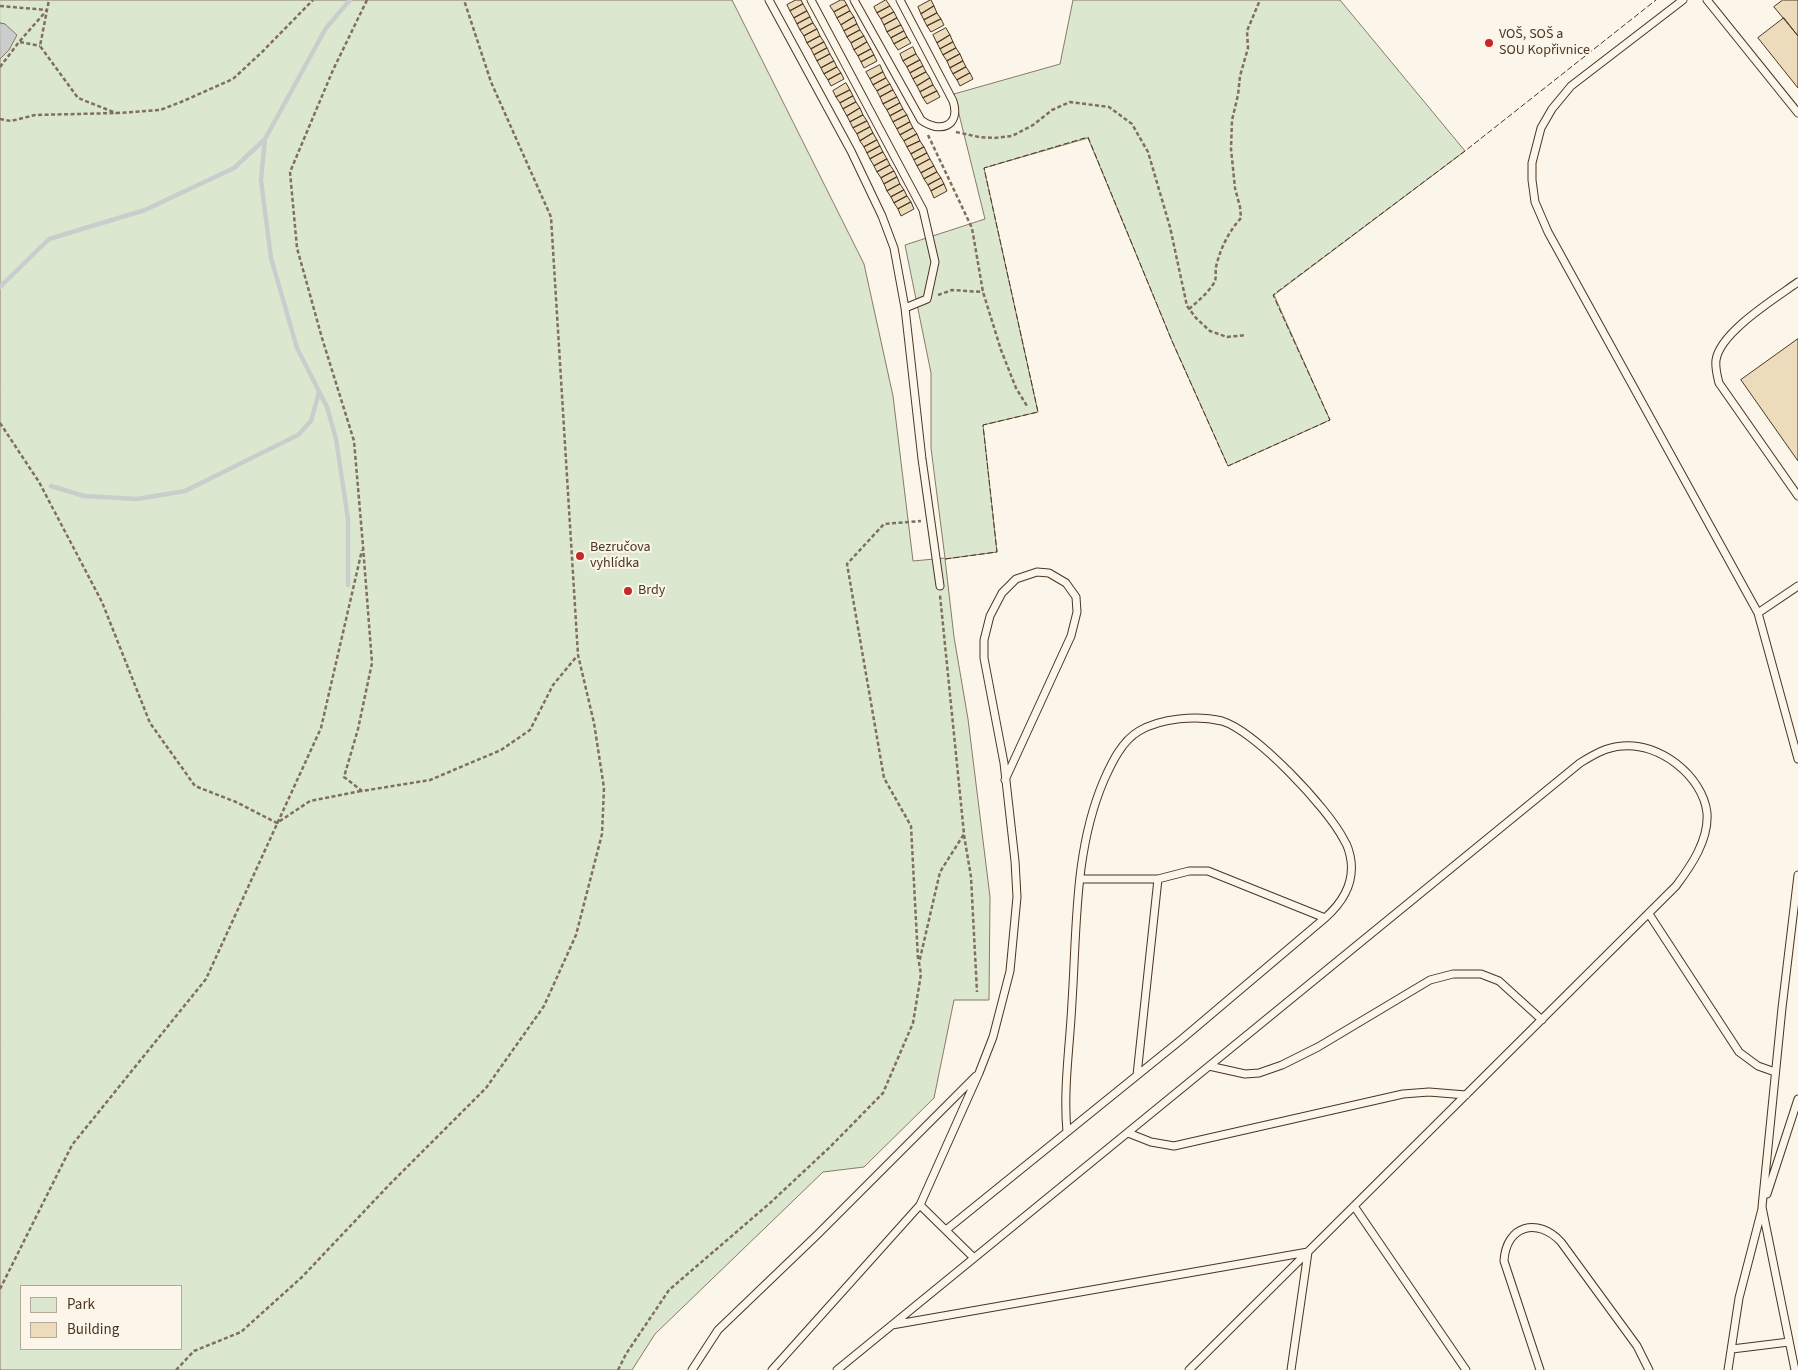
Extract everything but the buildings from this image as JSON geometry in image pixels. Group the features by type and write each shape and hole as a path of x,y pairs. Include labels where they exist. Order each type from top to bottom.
{"lane":[{"path":"768,0 851,151 882,216 894,248 905,308 940,586"},
{"path":"811,0 923,210 934,262 927,299 905,308"},
{"path":"854,0 921,120 929,126 940,128 954,119 956,111 953,101 900,0"},
{"path":"1683,0 1570,86 1552,110 1541,128 1532,163 1535,202 1548,232 1758,613 1798,759"},
{"path":"1707,0 1798,113"},
{"path":"1798,282 1767,304 1731,334 1722,344 1716,358 1716,371 1719,383 1798,496"},
{"path":"772,1370 920,1205 979,1073 993,1037 1010,971 1017,898 1015,861 1005,780 1003,753 985,669 985,634 990,616 1002,592 1012,582 1022,576 1037,572 1049,574 1060,578 1070,587 1076,597 1078,612 1071,636 1005,780"},
{"path":"1758,613 1798,586"},
{"path":"946,1230 1067,1132 1137,1075 1325,918 1345,895 1350,878 1351,862 1342,837 1309,793 1266,751 1238,728 1213,720 1185,719 1158,723 1139,731 1124,744 1108,770 1090,816 1076,907 1065,1111 1067,1132"},
{"path":"837,1370 1580,763 1613,747 1638,746 1668,757 1685,770 1696,785 1705,805 1706,824 1701,845 1676,886 1189,1370"},
{"path":"1080,879 1158,879 1188,871 1208,871 1325,918"},
{"path":"1794,1370 1762,1207 1775,1072 1798,875"},
{"path":"1137,1075 1158,879"},
{"path":"1649,914 1739,1052 1758,1066 1775,1072"},
{"path":"1209,1066 1245,1074 1282,1065 1318,1047 1430,980 1453,974 1481,974 1498,982 1542,1020"},
{"path":"692,1370 718,1330 817,1236 979,1073"},
{"path":"1128,1133 1151,1142 1174,1146 1403,1094 1429,1092 1466,1095"},
{"path":"1728,1370 1739,1298 1762,1207 1798,1099"},
{"path":"920,1205 974,1258"},
{"path":"1354,1206 1466,1370"},
{"path":"1540,1370 1504,1261 1505,1251 1512,1237 1519,1231 1530,1227 1546,1230 1561,1242 1637,1346 1649,1370"},
{"path":"892,1326 1308,1252"},
{"path":"1292,1370 1308,1252"},
{"path":"1732,1349 1789,1342"}],"path":[{"path":"40,46 49,0"},
{"path":"0,119 11,121 35,115 160,110 181,102 232,79 262,52 312,0"},
{"path":"362,791 344,776 358,728 372,663 354,441 298,248 290,172 333,70 367,0"},
{"path":"176,1370 194,1351 241,1332 302,1277 390,1184 486,1088 544,1006 576,935 602,834 604,788 594,723 578,655 551,217 491,82 464,0"},
{"path":"1189,309 1208,292 1216,281 1216,268 1229,232 1241,218 1235,188 1232,120 1240,76 1248,48 1247,31 1260,0"},
{"path":"0,6 47,10"},
{"path":"0,67 47,10"},
{"path":"19,42 40,46 78,98 118,113"},
{"path":"940,128 979,137 1012,136 1033,125 1052,110 1070,102 1109,107 1132,124 1148,152 1170,227 1189,309 1210,331 1227,337 1246,335"},
{"path":"921,120 972,228 983,292 1001,350 1016,388 1027,406"},
{"path":"927,299 952,290 983,292"},
{"path":"0,423 39,482 102,602 150,723 195,786 236,802 277,823"},
{"path":"618,1370 626,1354 669,1290 770,1203 831,1146 883,1093 913,1023 921,974 911,826 884,778 847,564 884,524 931,520"},
{"path":"0,1289 72,1145 206,979 321,728 363,546"},
{"path":"940,586 964,834 971,877 977,992"},
{"path":"277,823 310,802 430,780 501,750 530,730 553,685 578,655"},
{"path":"919,963 940,872 964,834"}],"green space":[{"path":"0,0 732,0 864,264 893,396 913,561 945,558 931,448 931,373 905,245 985,219 954,94 1060,64 1073,0 1340,0 1465,151 1274,295 1330,420 1228,466 1172,341 1088,138 984,168 1038,412 983,425 997,552 945,559 954,637 968,719 990,897 989,1000 954,1000 934,1098 864,1167 823,1172 655,1334 632,1370 0,1370 0,59 9,50 5,24 0,23"}],"shaded area":[{"path":"0,23 5,24 17,35 9,50 0,59"}],"waterway":[{"path":"348,585 348,519 336,439 327,407 297,348 271,258 261,180 265,139 326,28 350,0"},
{"path":"0,287 49,239 145,210 234,168 264,140"},
{"path":"51,486 84,496 137,499 185,491 298,435 311,421 319,392"}],"fence":[{"path":"945,559 997,552 983,425 1038,412 984,168 1088,137 1172,341 1228,466 1330,420 1273,295 1465,151 1656,0"}],"place":[{"name":"VOŠ, SOŠ a SOU Kopřivnice","path":"1489,43"},
{"name":"Bezručova vyhlídka","path":"580,556"},
{"name":"Brdy","path":"628,591"}]}
